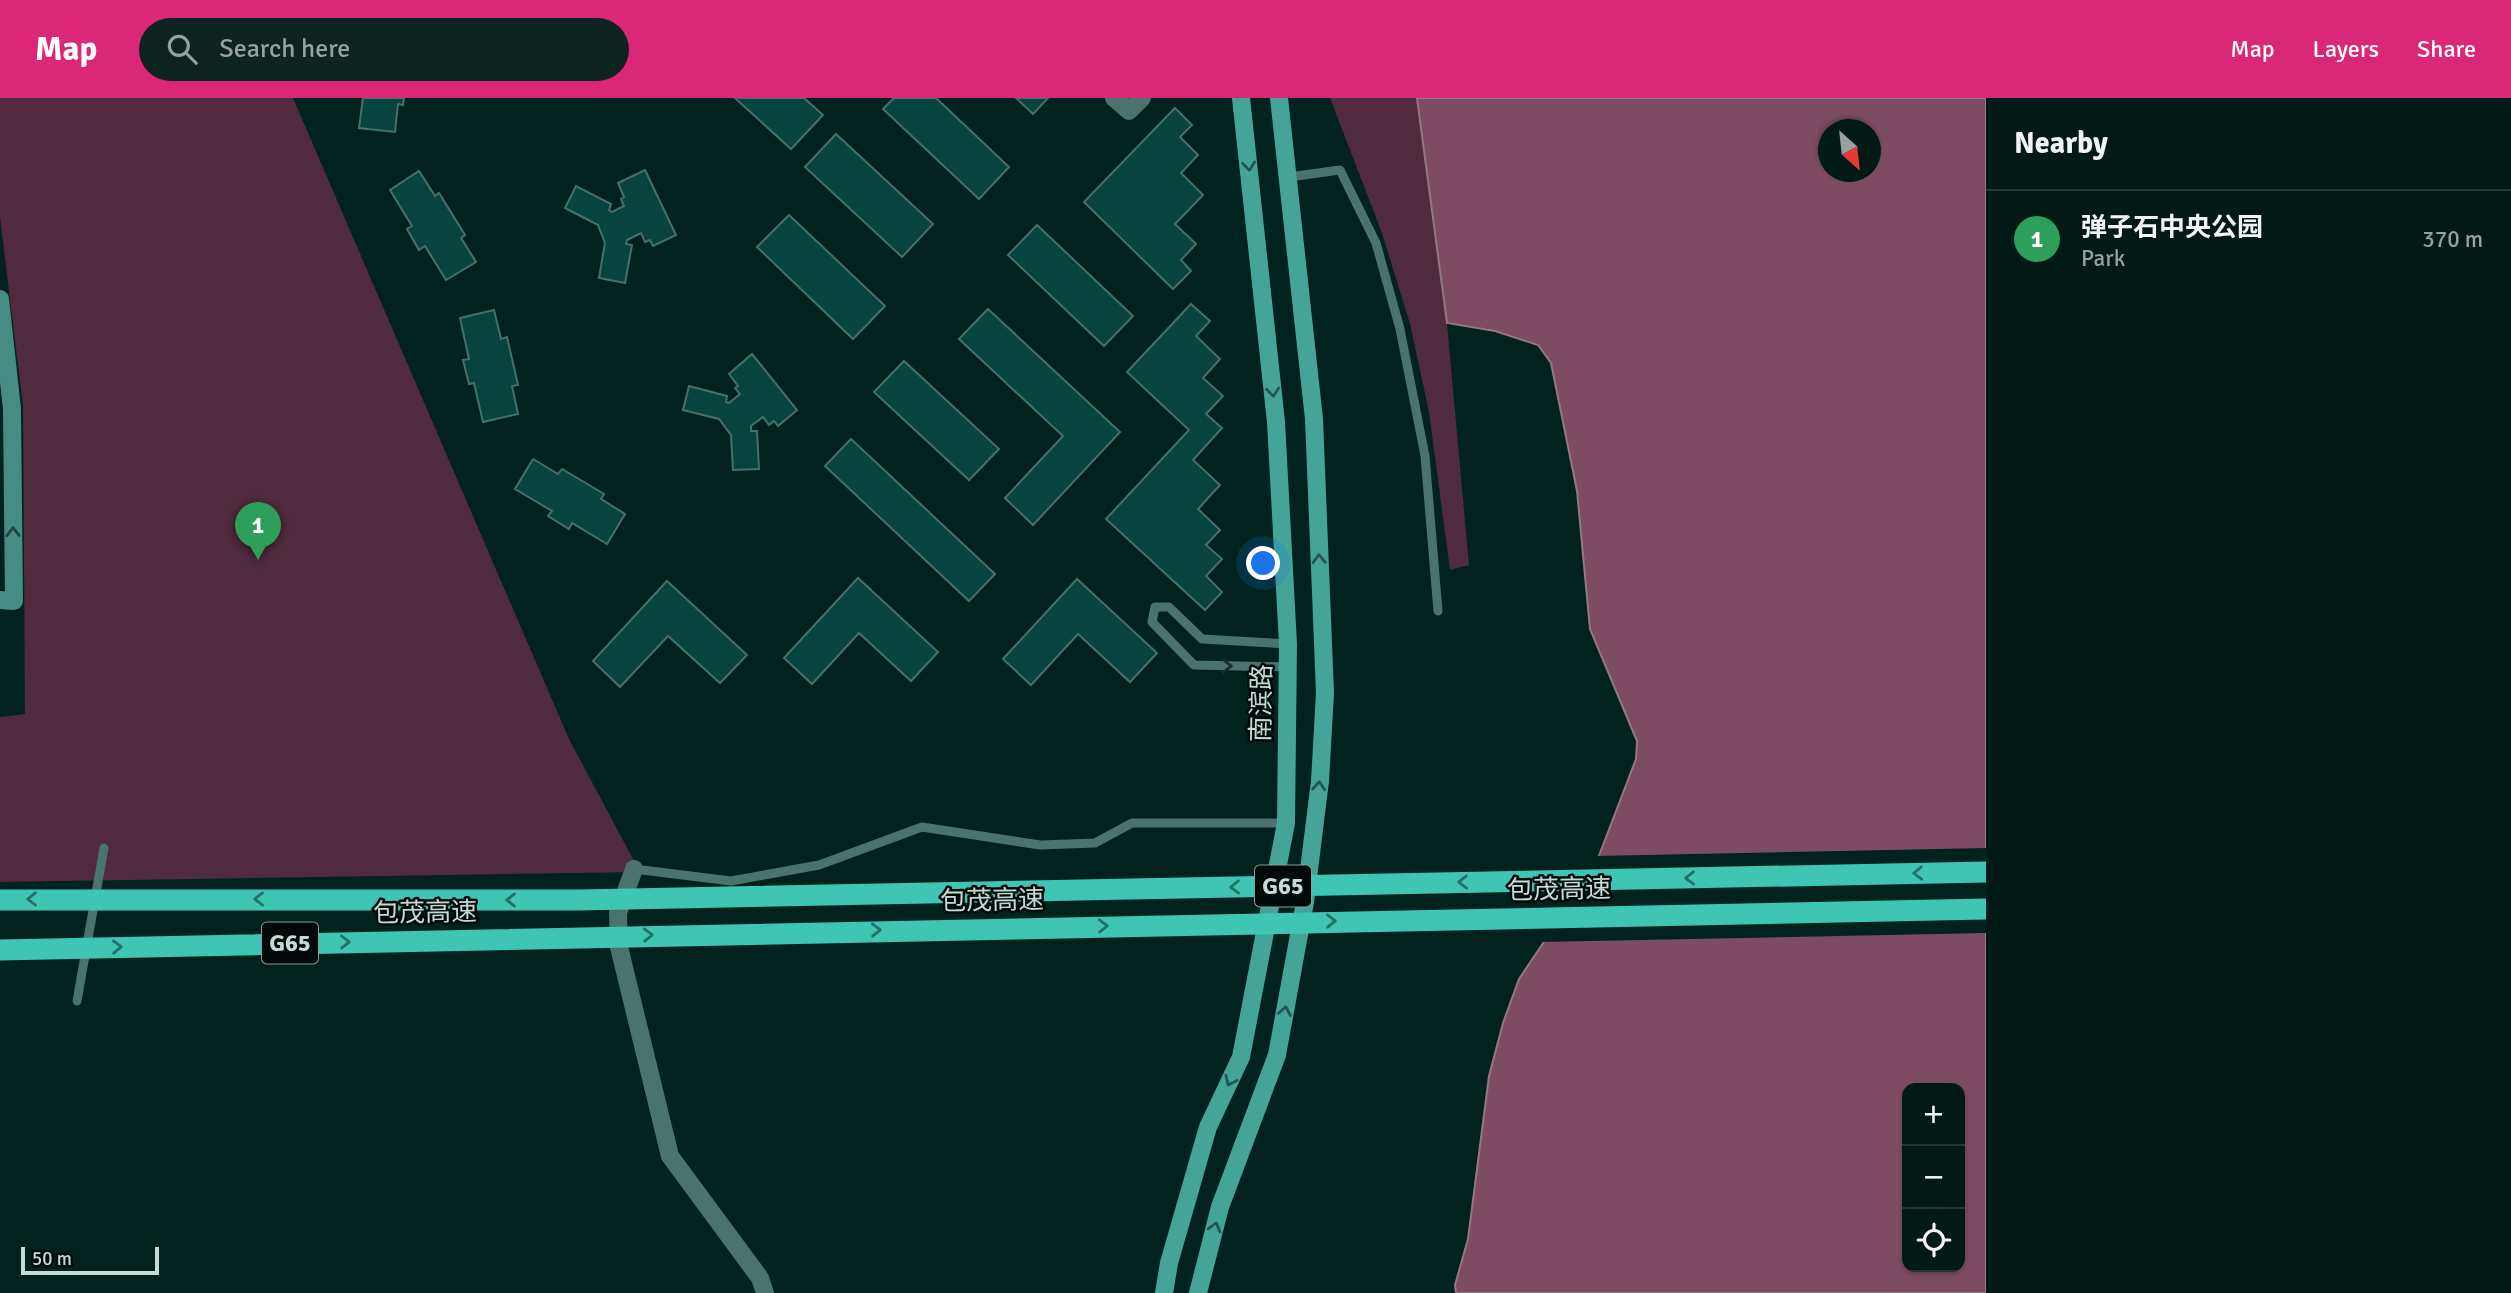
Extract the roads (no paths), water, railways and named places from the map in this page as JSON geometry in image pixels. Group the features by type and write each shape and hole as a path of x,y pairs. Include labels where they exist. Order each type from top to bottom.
{"highway":[{"name":"包茂高速","path":"0,900 579,900 1986,872"},
{"name":"包茂高速","path":"0,950 1986,909"}],"main road":[{"name":"南滨路","path":"1164,1293 1169,1263 1208,1127 1241,1057 1286,823 1288,644 1276,422 1241,98"},
{"path":"1198,1293 1220,1207 1277,1055 1317,820 1325,693 1314,419 1279,98"},
{"path":"0,299 12,409 7,600"}],"street":[{"path":"1114,98 1129,111 1142,98"},
{"path":"634,869 618,913 619,947 670,1156 760,1278 765,1293"}],"lane":[{"path":"1289,177 1340,170 1376,243 1400,329 1425,456 1438,611"},
{"path":"1288,644 1202,639 1168,607 1155,607 1152,622 1194,665 1288,667"},
{"path":"634,869 731,881 843,859 922,827 1040,845 1095,843 1132,823 1286,823"},
{"path":"77,1002 104,848"}],"place":[{"name":"弹子石中央公园","path":"258,560"}]}
